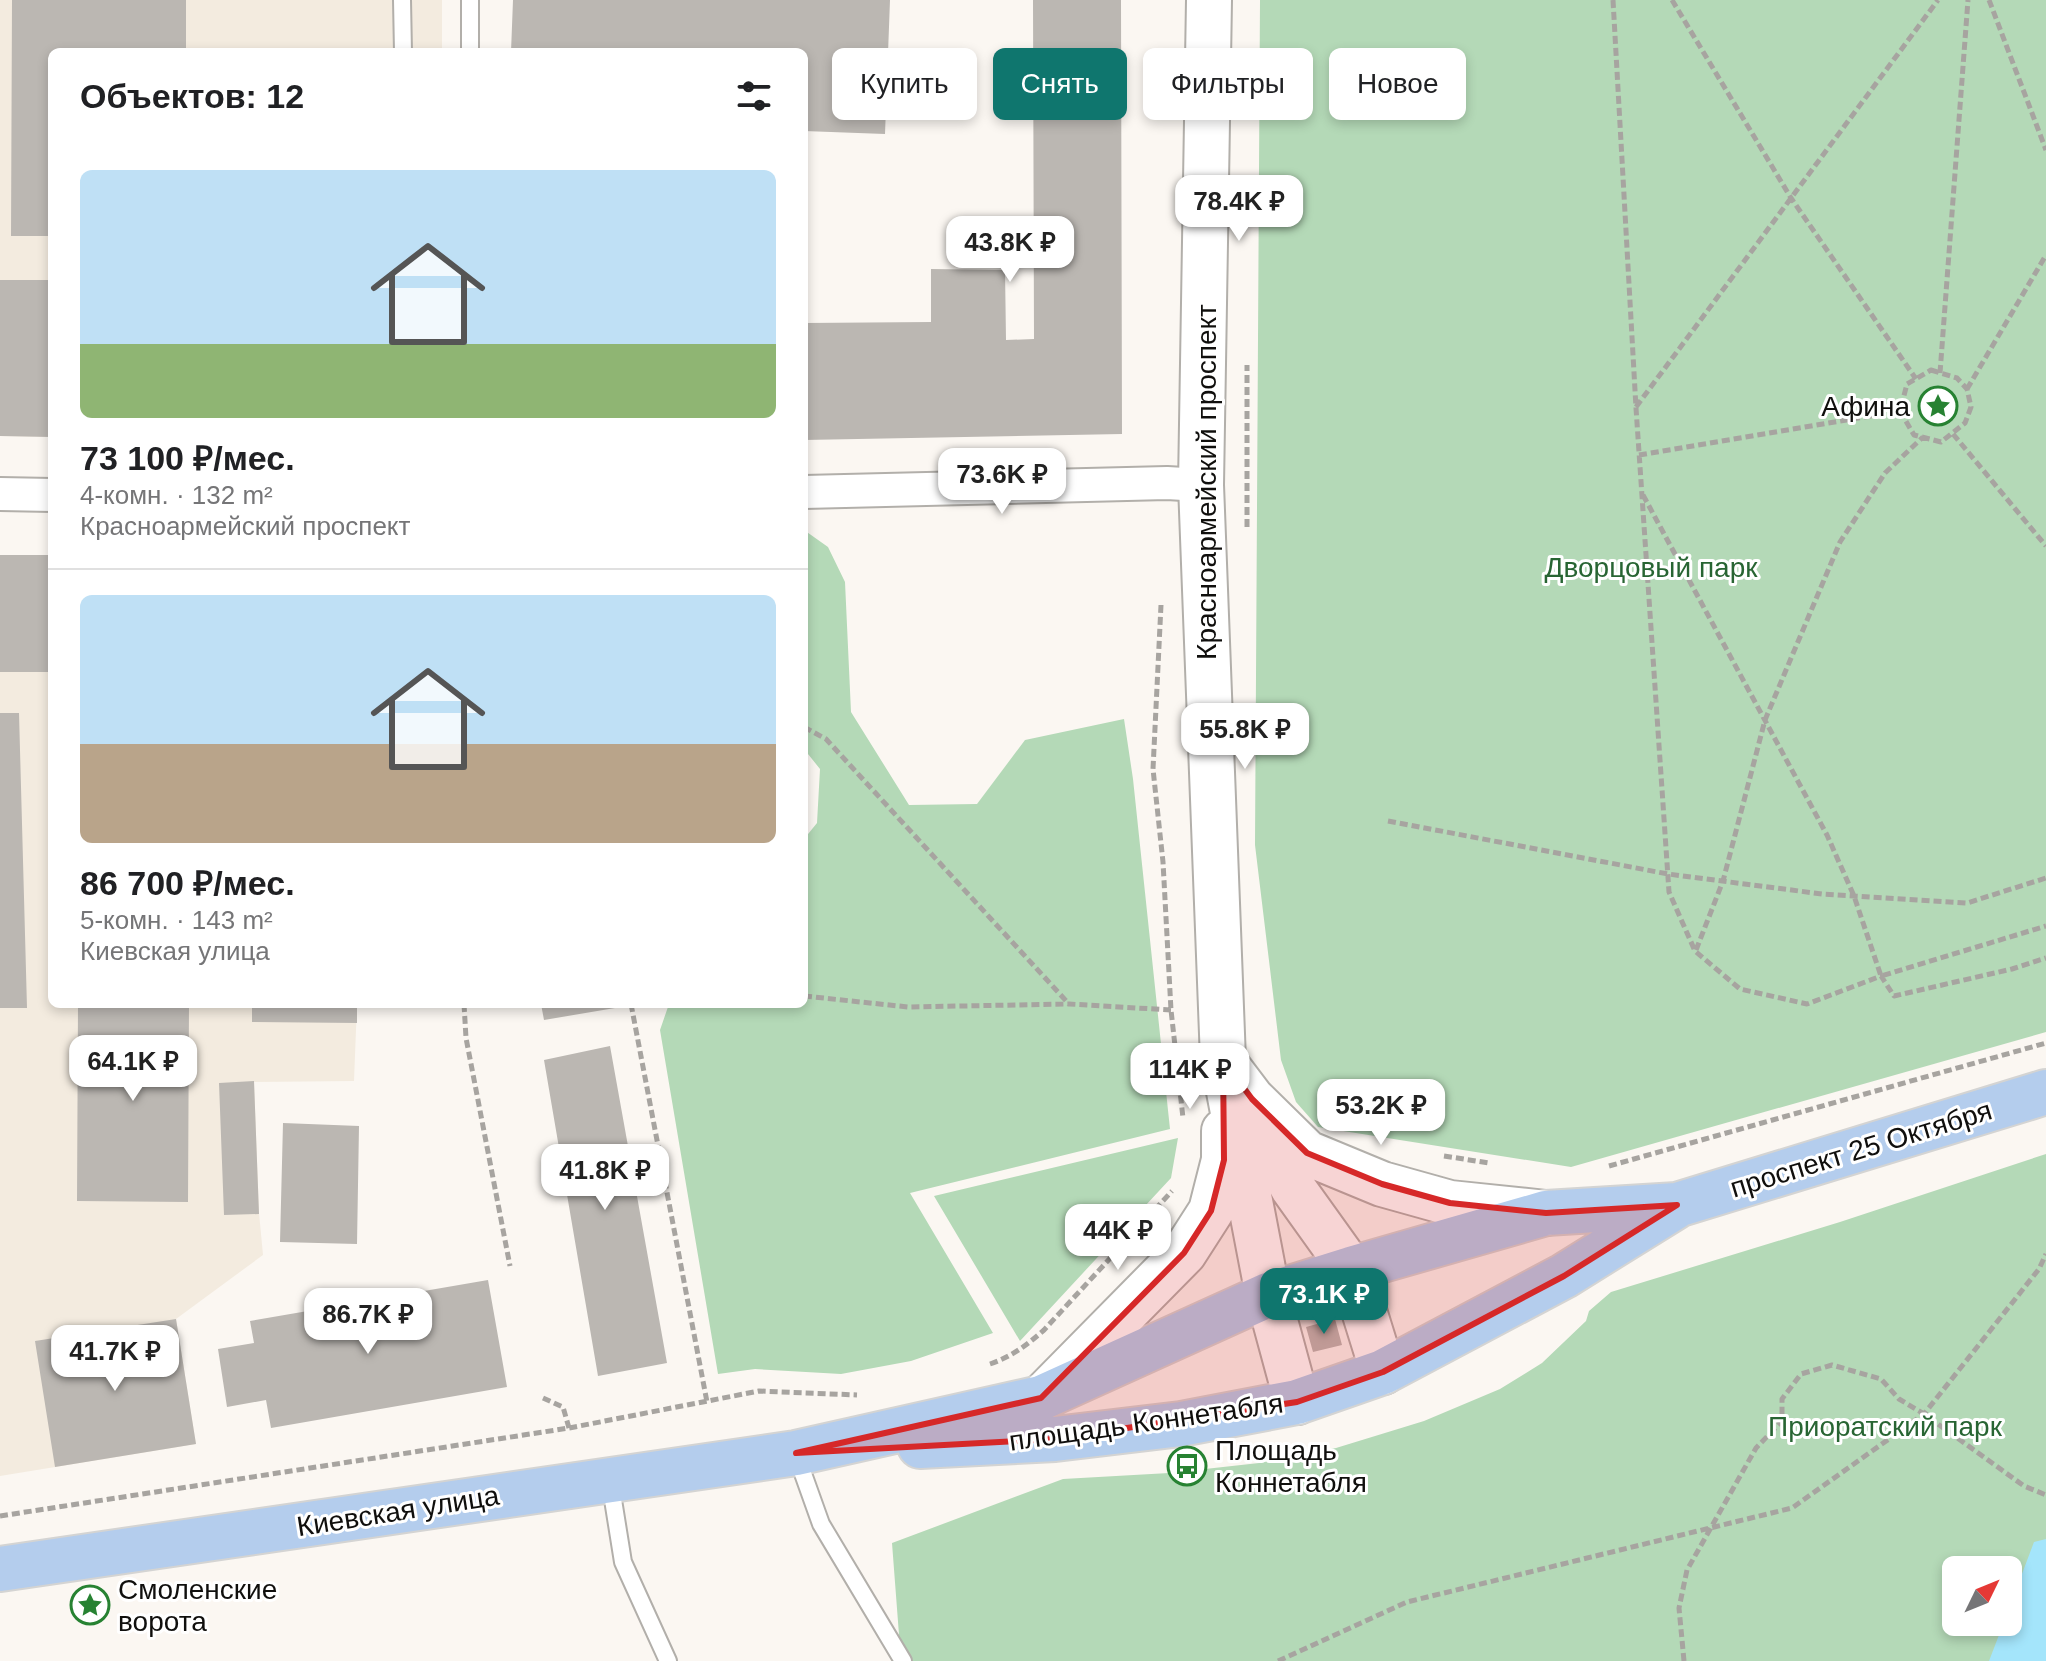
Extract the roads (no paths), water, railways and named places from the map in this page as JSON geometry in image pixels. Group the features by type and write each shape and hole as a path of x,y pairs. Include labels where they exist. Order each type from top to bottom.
{"main road":[{"name":"Красноармейский проспект","path":"1209,0 1201,485 1223,1060 1268,1295 1297,1402"},
{"name":"Красноармейский проспект","path":"1223,1060 1293,1188 1351,1269 1383,1372"},
{"path":"1223,1060 1252,1099 1307,1153 1382,1184 1450,1203 1546,1213"},
{"path":"1041,1398 1184,1253 1211,1211 1224,1160 1223,1060"},
{"name":"проспект 25 Октября","path":"1677,1205 2046,1092"},
{"name":"площадь Коннетабля","path":"796,1453 1041,1398 1268,1295 1546,1213 1677,1205"},
{"name":"площадь Коннетабля","path":"796,1453 1055,1439 1181,1424 1297,1402 1383,1372 1564,1276 1677,1205"},
{"name":"Киевская улица","path":"0,1569 796,1453"}],"street":[{"path":"808,492 1167,483 1201,485"},
{"path":"0,494 48,495"}],"lane":[{"path":"402,0 403,48"},
{"path":"470,0 470,48"},
{"path":"796,1453 821,1524 903,1661"},
{"path":"610,1479 623,1562 668,1661"}],"water":[{"path":"2046,1539 2046,1661 1989,1661 1999,1636 2022,1636 2022,1574 2034,1542"}],"place":[{"name":"Афина","path":"1938,406"},
{"name":"Площадь Коннетабля","path":"1187,1466"},
{"name":"Смоленские ворота","path":"90,1605"}],"park label":[{"name":"Дворцовый парк","path":"1651,567"},
{"name":"Приоратский парк","path":"1885,1426"}]}
